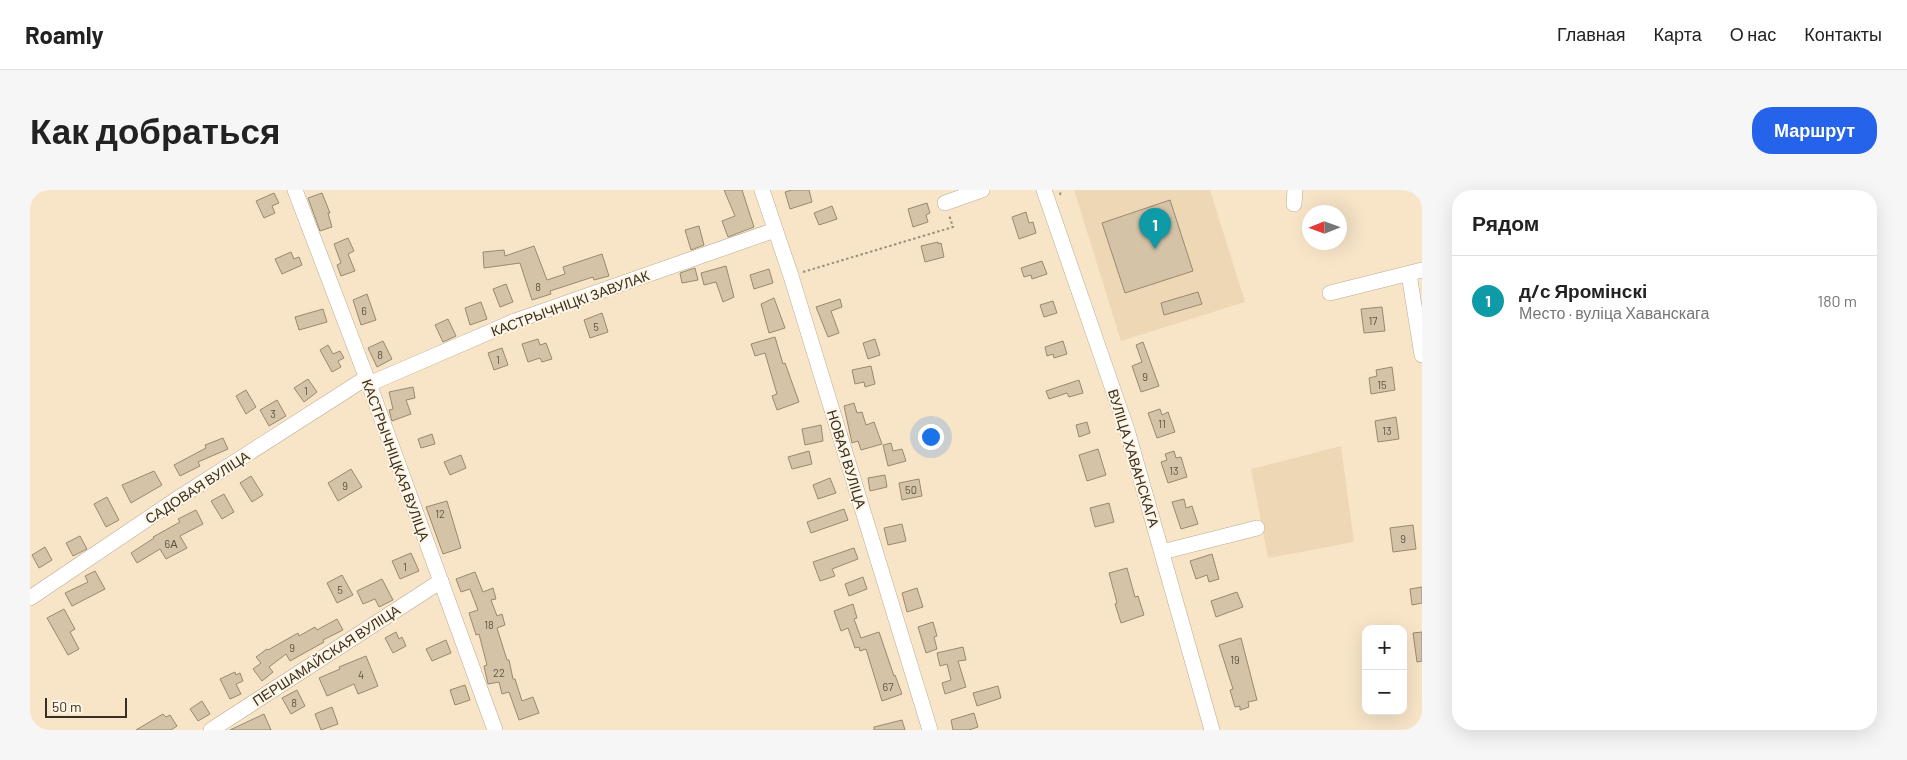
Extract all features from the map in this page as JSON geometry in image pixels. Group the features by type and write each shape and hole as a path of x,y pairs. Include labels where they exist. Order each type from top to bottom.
{"street":[{"name":"КАСТРЫЧНІЦКАЯ ВУЛІЦА","path":"295,190 495,730"},
{"name":"НОВАЯ ВУЛІЦА","path":"762,190 791,276 930,730"},
{"path":"945,203 982,190"},
{"name":"ВУЛІЦА ХАВАНСКАГА","path":"1044,190 1127,430 1212,730"},
{"name":"КАСТРЫЧНІЦКІ ЗАВУЛАК","path":"367,381 514,320 775,230"},
{"path":"1330,294 1416,272 1422,355"},
{"name":"САДОВАЯ ВУЛІЦА","path":"30,598 180,497 367,381"},
{"path":"1162,552 1257,528"},
{"name":"ПЕРШАМАЙСКАЯ ВУЛІЦА","path":"211,730 441,581"}],"path":[{"path":"791,276 954,227 945,203"}],"shaded area":[{"path":"1074,190 1210,190 1245,302 1121,341"},
{"path":"1341,446 1354,542 1268,558 1251,469"}],"building":[{"path":"724,190 742,190 754,227 728,237 722,221 735,216"},
{"path":"809,190 812,202 790,209 785,192"},
{"path":"274,193 279,203 272,206 275,213 264,218 256,201"},
{"path":"322,193 330,213 328,213 332,227 320,231 308,198"},
{"path":"1170,200 1193,271 1125,293 1102,223"},
{"path":"927,203 930,213 926,215 928,222 913,227 908,209"},
{"path":"832,206 837,219 819,225 814,213"},
{"path":"1026,212 1029,223 1033,222 1036,233 1019,239 1012,217"},
{"path":"699,226 704,245 691,250 685,230"},
{"path":"348,238 354,251 348,254 355,271 341,276 337,265 341,263 334,244"},
{"path":"938,242 938,244 941,243 944,257 925,262 921,246"},
{"path":"534,246 547,280 565,274 563,267 602,254 609,276 594,280 593,277 550,291 551,294 532,300 520,263 484,268 483,252 504,250 505,256"},
{"path":"291,252 294,259 299,257 302,265 282,274 275,259"},
{"path":"1042,261 1047,274 1032,279 1031,275 1024,277 1021,268"},
{"path":"726,266 734,297 723,302 716,282 704,285 701,273"},
{"path":"695,268 698,280 682,283 680,273"},
{"path":"769,269 773,283 754,289 750,275"},
{"path":"506,284 513,302 500,307 493,289"},
{"path":"1198,292 1202,304 1164,315 1161,303"},
{"path":"367,294 376,320 361,325 353,300"},
{"path":"774,298 785,328 769,333 761,304"},
{"path":"840,299 842,307 831,311 839,333 828,337 816,307"},
{"path":"1053,301 1057,313 1044,317 1040,305"},
{"path":"481,302 487,319 470,325 465,308"},
{"path":"1382,307 1385,331 1364,333 1361,309"},
{"path":"323,309 327,322 299,330 295,317"},
{"path":"602,313 608,332 590,338 584,320"},
{"path":"448,319 456,336 443,342 435,325"},
{"path":"775,337 783,364 785,363 799,402 777,410 772,396 777,394 765,353 755,356 751,344"},
{"path":"538,339 540,345 546,343 552,359 542,362 540,358 528,362 522,344"},
{"path":"875,339 880,355 868,359 863,343"},
{"path":"383,341 392,359 377,367 368,348"},
{"path":"1063,341 1067,354 1054,358 1053,354 1047,356 1045,347"},
{"path":"1143,342 1159,386 1141,392 1132,366 1142,362 1136,345"},
{"path":"328,345 333,354 340,351 344,358 338,361 341,367 332,372 320,350"},
{"path":"502,348 508,365 494,370 488,353"},
{"path":"871,366 875,384 865,387 864,382 855,384 852,370"},
{"path":"1392,367 1395,390 1371,394 1369,378 1377,376 1376,370"},
{"path":"308,379 317,392 304,402 294,388"},
{"path":"1079,380 1083,393 1069,397 1067,393 1049,399 1046,391"},
{"path":"413,387 415,398 406,400 411,414 392,421 389,410 393,409 389,392"},
{"path":"246,390 256,407 246,414 236,396"},
{"path":"277,400 286,416 269,426 260,410"},
{"path":"854,403 857,413 862,412 866,425 874,422 882,444 861,450 858,441 852,443 844,406"},
{"path":"1160,409 1162,415 1168,412 1175,432 1157,438 1148,413"},
{"path":"1396,417 1399,439 1378,442 1375,421"},
{"path":"1087,422 1090,433 1079,437 1076,425"},
{"path":"821,425 823,441 805,445 802,429"},
{"path":"432,434 435,444 421,448 418,439"},
{"path":"223,438 228,449 198,462 200,466 180,476 174,465 206,448 205,445"},
{"path":"891,443 893,451 902,449 906,461 888,466 883,445"},
{"path":"1098,449 1106,475 1087,481 1079,455"},
{"path":"809,451 812,464 792,469 788,457"},
{"path":"1174,451 1176,458 1181,457 1187,477 1168,483 1161,462 1167,460 1165,454"},
{"path":"461,455 466,468 450,475 444,462"},
{"path":"351,469 362,487 338,501 328,483"},
{"path":"154,471 162,485 131,503 122,485"},
{"path":"885,475 887,487 870,491 868,478"},
{"path":"251,476 263,495 252,502 240,483"},
{"path":"830,478 836,493 818,499 813,485"},
{"path":"919,479 922,496 902,500 899,483"},
{"path":"224,494 234,512 222,519 211,501"},
{"path":"107,497 119,520 106,527 94,504"},
{"path":"1184,499 1186,508 1192,506 1198,524 1181,529 1172,502"},
{"path":"447,501 461,548 443,554 426,507"},
{"path":"1109,503 1114,522 1095,527 1090,508"},
{"path":"844,509 848,520 811,533 807,522"},
{"path":"196,510 203,524 180,536 187,548 166,559 160,549 137,563 131,553 153,537 180,522 178,519"},
{"path":"902,524 906,541 888,545 884,528"},
{"path":"1413,525 1416,549 1393,552 1390,528"},
{"path":"80,536 87,549 73,556 66,543"},
{"path":"45,547 52,560 39,568 32,555"},
{"path":"854,548 858,559 832,569 835,576 820,581 813,562"},
{"path":"411,553 419,571 400,579 392,561"},
{"path":"1212,554 1219,579 1209,582 1207,575 1196,579 1190,561"},
{"path":"1127,568 1135,597 1138,596 1144,615 1121,623 1109,573"},
{"path":"95,571 105,589 72,606 65,593 88,582 85,576"},
{"path":"475,572 483,592 493,588 496,599 491,600 497,616 502,614 505,625 497,628 522,701 533,697 539,713 519,720 509,692 502,694 499,682 488,684 484,666 487,665 479,634 476,635 469,613 478,610 470,589 461,592 456,579"},
{"path":"342,575 353,595 337,603 327,583"},
{"path":"863,577 867,589 849,596 845,584"},
{"path":"382,579 393,600 379,607 375,599 363,604 357,591"},
{"path":"1422,587 1422,603 1412,605 1410,589"},
{"path":"917,588 923,607 907,612 902,593"},
{"path":"1237,592 1243,607 1216,617 1211,601"},
{"path":"853,604 857,618 854,619 861,638 879,632 902,694 882,701 866,649 860,651 859,647 855,648 848,628 841,631 834,611"},
{"path":"64,609 75,629 70,632 79,649 68,655 47,618"},
{"path":"337,619 343,630 290,661 286,654 269,667 273,672 262,681 253,669 261,663 256,657 267,649 298,633 299,636 315,627 317,630"},
{"path":"933,622 937,636 934,637 937,649 926,653 918,627"},
{"path":"396,632 399,639 402,637 406,646 393,653 385,638"},
{"path":"1422,632 1422,661 1417,662 1413,633"},
{"path":"1241,638 1257,700 1248,702 1249,707 1240,710 1240,706 1235,707 1230,690 1233,689 1219,645"},
{"path":"446,640 451,653 432,661 426,649"},
{"path":"963,647 966,660 958,661 966,687 945,694 942,683 951,680 947,664 940,666 937,653"},
{"path":"366,656 378,686 358,694 354,684 327,696 319,678"},
{"path":"235,672 236,675 240,673 243,681 236,684 241,694 230,699 220,679"},
{"path":"465,685 470,700 455,705 450,690"},
{"path":"998,686 1001,698 977,706 973,693"},
{"path":"297,690 305,706 291,714 282,698"},
{"path":"202,701 210,714 198,721 190,709"},
{"path":"332,707 338,724 321,730 315,714"},
{"path":"974,713 978,727 969,730 953,730 951,720"},
{"path":"163,714 166,717 170,715 177,726 171,730 136,730"},
{"path":"264,714 271,730 230,730"},
{"path":"902,720 905,730 874,730 874,727"}],"place":[{"name":"д/с Яромінскі","path":"1155,249"}]}
